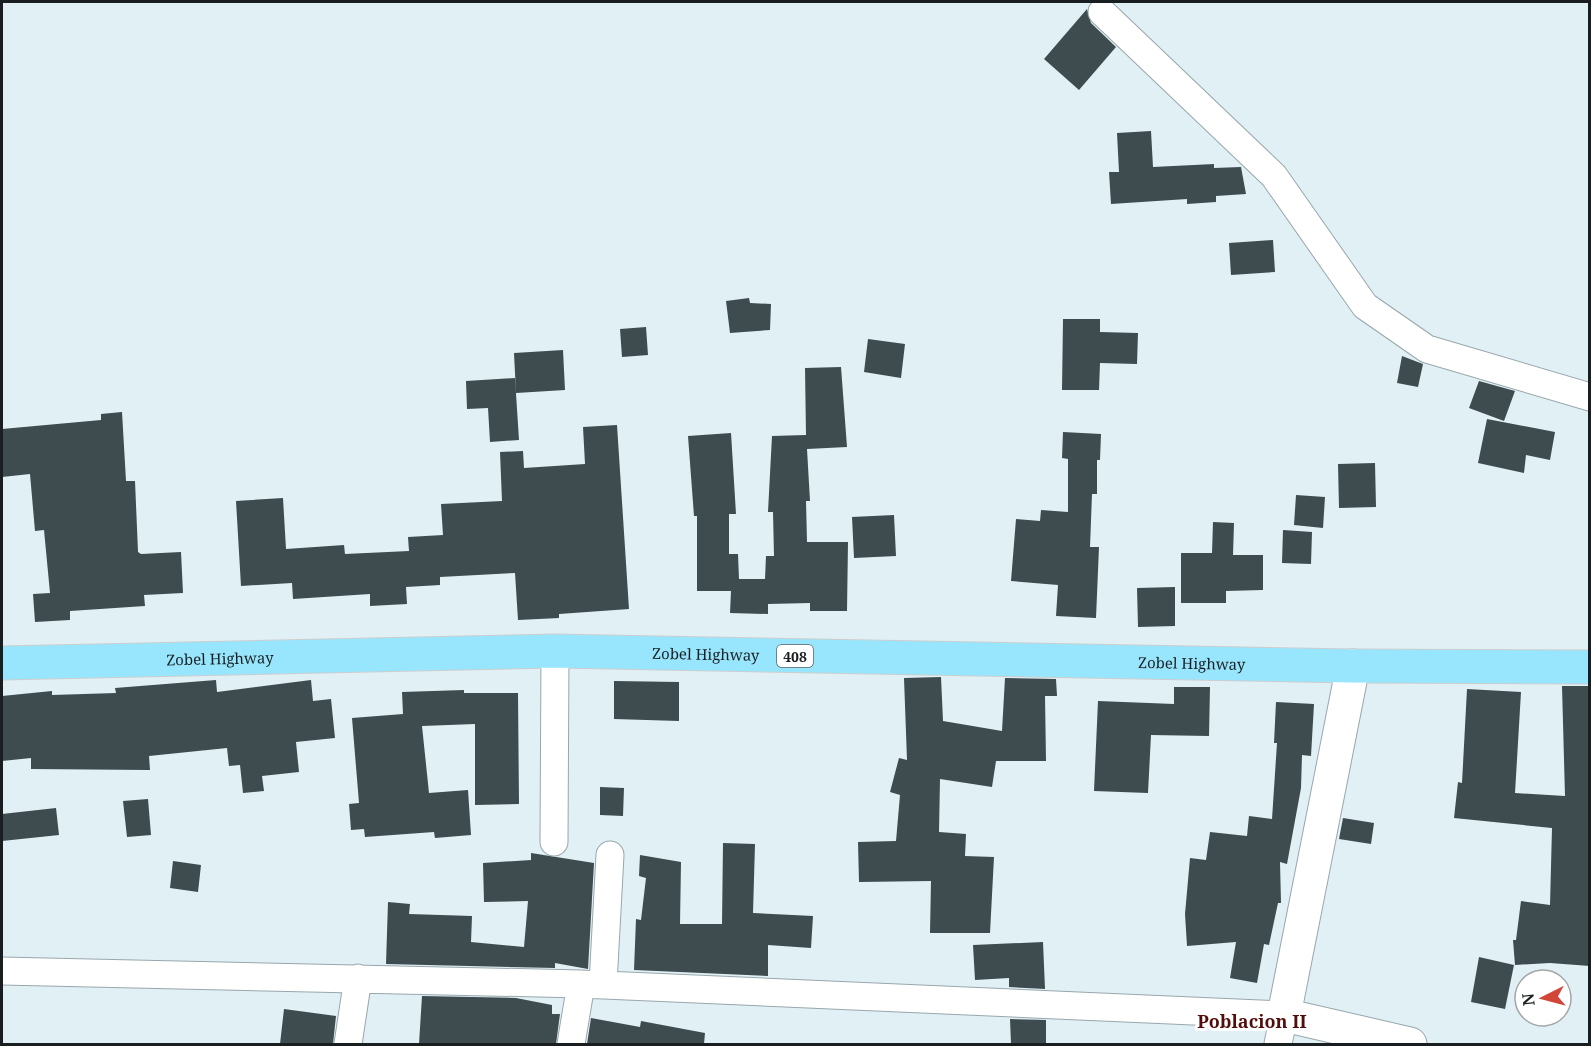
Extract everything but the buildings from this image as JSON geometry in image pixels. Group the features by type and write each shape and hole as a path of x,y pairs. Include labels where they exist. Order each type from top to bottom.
{"main road":[{"name":"Zobel Highway","path":"2,663 555,651 1353,666 1590,667"}],"street":[{"path":"1102,12 1274,176 1365,306 1426,349 1590,397"},
{"path":"554,842 555,651"},
{"path":"1281,1030 1353,666"},
{"path":"571,1044 592,984 610,855"},
{"path":"2,971 592,984 1281,1030 1410,1044"},
{"path":"348,1044 358,978"}],"district":[{"name":"Poblacion II","path":"1252,1021"}]}
